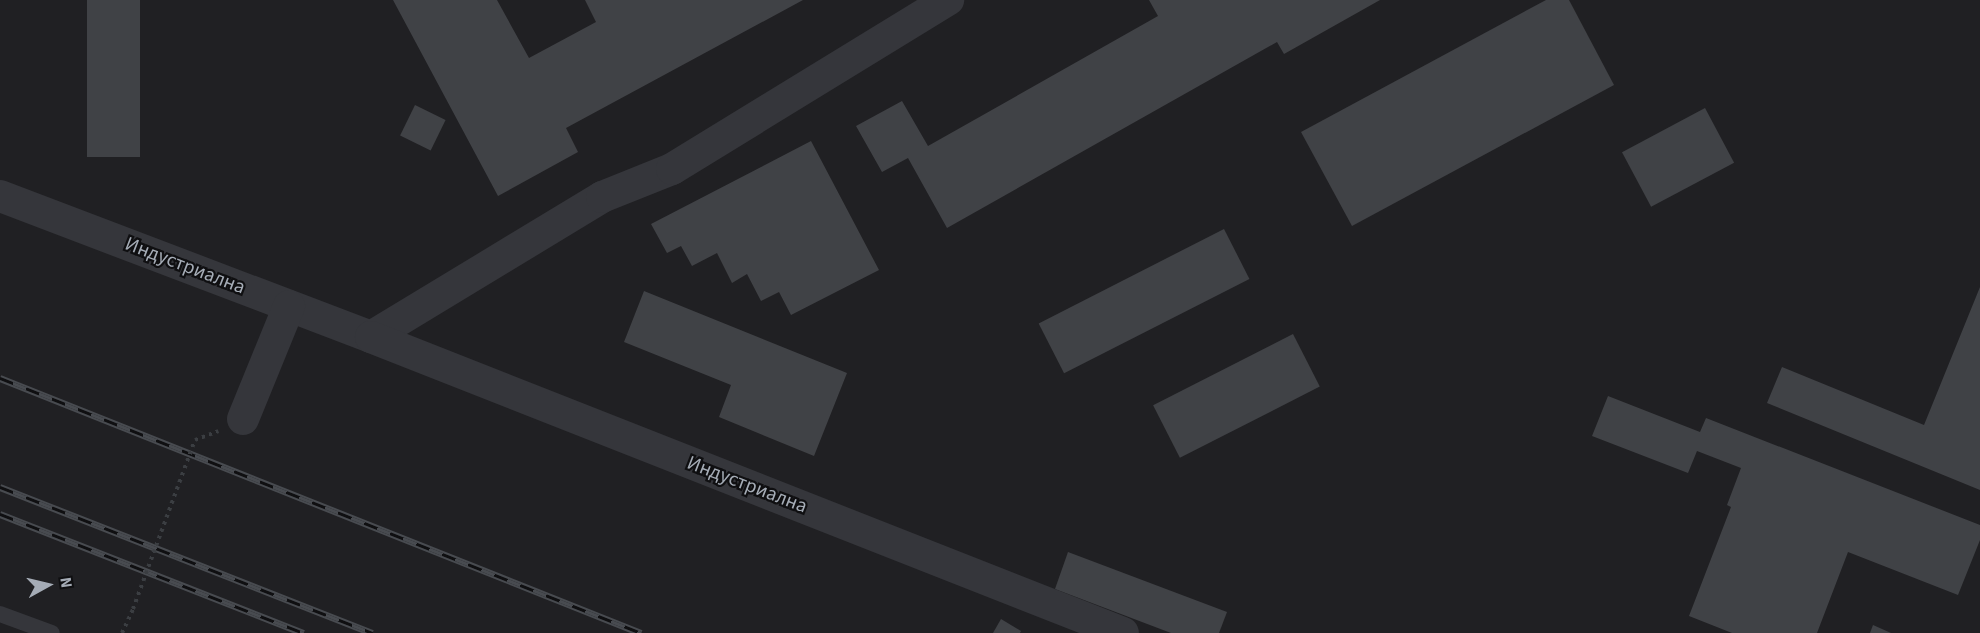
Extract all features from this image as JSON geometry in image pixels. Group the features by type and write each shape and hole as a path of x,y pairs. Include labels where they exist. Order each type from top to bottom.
{"street":[{"path":"371,337 602,197 672,169 934,4"},
{"name":"Индустриална","path":"0,196 371,337 1123,633"},
{"path":"243,419 289,306"}],"lane":[{"path":"0,614 52,633"}],"path":[{"path":"122,633 134,609 195,440"}],"shaded area":[{"path":"0,0 1980,0 1980,633 0,633"}],"building":[{"path":"87,0 140,0 140,157 87,157"},
{"path":"393,0 497,0 529,58 596,22 585,0 803,0 566,128 578,152 498,196"},
{"path":"1149,0 1380,0 1284,54 1277,42 947,228 908,158 882,172 856,126 902,101 928,146 1158,16"},
{"path":"1546,0 1569,0 1614,85 1352,226 1301,132"},
{"path":"415,105 446,120 431,150 400,136"},
{"path":"1705,108 1734,163 1651,207 1622,152"},
{"path":"811,141 879,270 791,315 779,292 761,301 747,274 732,283 717,253 692,266 681,246 667,253 651,224"},
{"path":"1224,229 1249,279 1064,373 1039,323"},
{"path":"1980,287 1980,490 1767,403 1782,367 1924,425"},
{"path":"644,291 847,373 814,456 719,417 731,385 624,342"},
{"path":"1293,334 1320,387 1180,458 1153,405"},
{"path":"1608,396 1700,432 1706,418 1980,525 1980,540 1958,595 1848,552 1817,633 1732,633 1689,616 1731,507 1727,505 1741,468 1697,451 1688,473 1592,436"},
{"path":"1068,552 1227,612 1219,633 1171,633 1055,589"},
{"path":"1001,619 1021,631 1020,633 993,633"},
{"path":"1873,625 1891,633 1870,633"}],"railway":[{"path":"0,378 641,633"},
{"path":"0,487 372,633"},
{"path":"0,514 304,633"}]}
